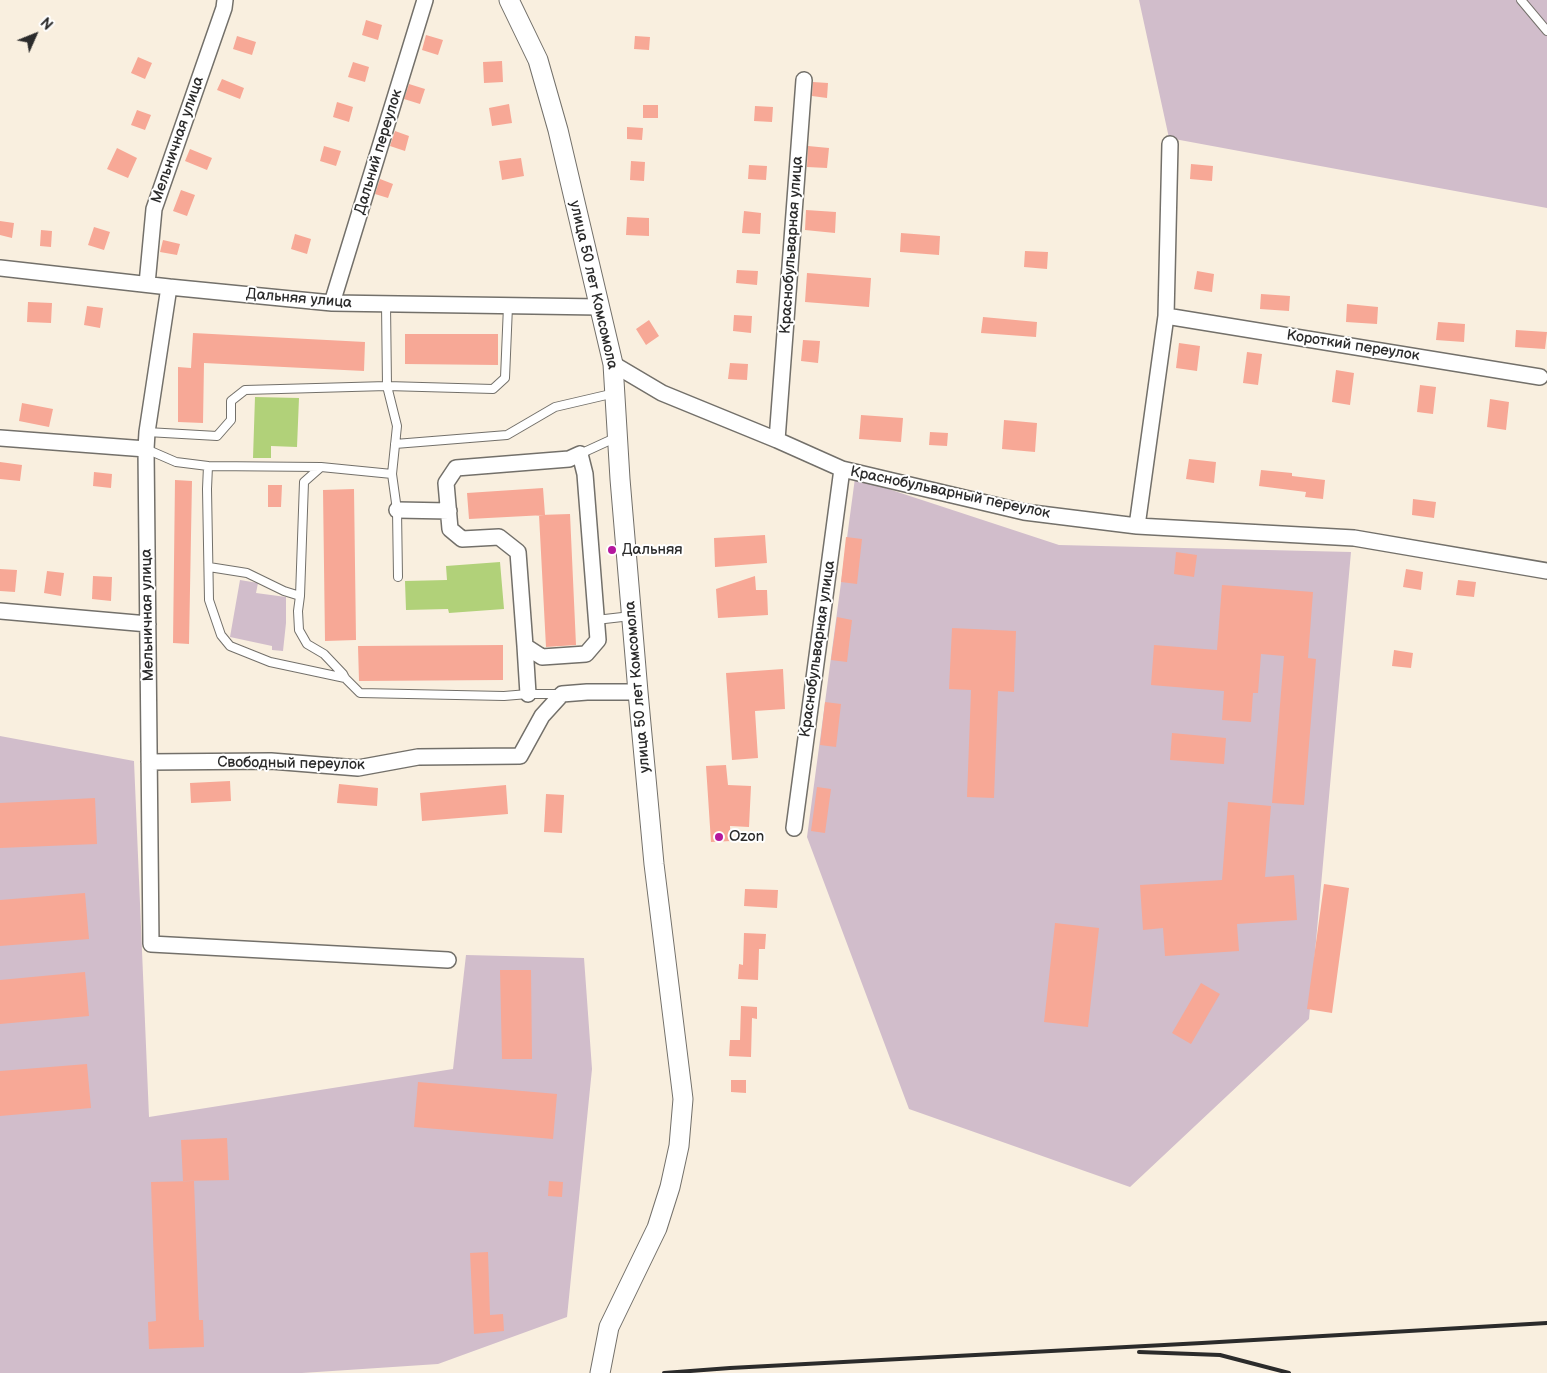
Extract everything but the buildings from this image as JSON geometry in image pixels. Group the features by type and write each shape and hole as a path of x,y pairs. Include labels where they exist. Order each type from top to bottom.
{"street":[{"name":"Мельничная улица","path":"147,284 154,209 226,0"},
{"name":"Дальний переулок","path":"332,303 426,0"},
{"name":"улица 50 лет Комсомола","path":"509,0 538,60 558,130 613,364 631,616 654,864 683,1099 679,1146 670,1187 657,1228 609,1327 600,1373"},
{"name":"Краснобульварная улица","path":"777,440 804,80"},
{"path":"1137,526 1166,316 1170,144"},
{"name":"Дальняя улица","path":"0,268 332,303 600,308"},
{"name":"Мельничная улица","path":"168,287 146,449 152,944 448,960"},
{"name":"Короткий переулок","path":"1166,316 1540,377"},
{"name":"Краснобульварный переулок","path":"613,364 662,393 842,469 1024,512 1137,526 1354,538 1547,571"},
{"path":"0,438 146,449"},
{"path":"525,646 542,657 586,654 598,640 585,474 580,454 569,459 456,468 446,482 450,529 462,539 499,537 518,552 528,694"},
{"name":"Краснобульварная улица","path":"794,828 842,469"},
{"path":"397,510 448,511"},
{"path":"0,611 148,624"},
{"path":"562,694 638,692"},
{"name":"Свободный переулок","path":"150,762 271,761 358,768 418,756 520,756 542,716 562,694"}],"lane":[{"path":"1521,0 1547,31"},
{"path":"386,304 387,386 397,426 392,474 397,510 398,577"},
{"path":"147,432 218,436 231,420 231,401 245,390 387,386 493,389 505,378 508,306"},
{"path":"395,444 508,435 555,407 615,393"},
{"path":"580,454 617,437"},
{"path":"146,449 176,462 208,466 321,467 392,474"},
{"path":"208,466 209,600 221,635 230,646 270,662 345,678"},
{"path":"321,467 304,482 298,611 299,630 307,644 324,654 360,693 504,696 562,694"},
{"path":"209,567 247,573 284,591 300,596"},
{"path":"596,620 631,616"}],"shaded area":[{"path":"1139,0 1547,0 1547,208 1169,138"},
{"path":"855,478 1059,545 1351,552 1309,1019 1130,1187 909,1109 807,837"},
{"path":"240,580 258,583 256,593 286,597 283,651 272,650 272,646 230,637"},
{"path":"0,736 134,761 149,1117 453,1069 466,955 584,958 592,1069 567,1317 438,1364 302,1373 0,1373"}],"green space":[{"path":"255,397 299,398 297,447 271,446 271,458 253,458"},
{"path":"500,562 504,609 449,613 448,609 406,610 405,581 447,580 446,566"}],"railway":[{"path":"664,1373 1547,1323"},
{"path":"1139,1352 1220,1355 1289,1373"}],"place":[{"name":"Дальняя","path":"612,550"},
{"name":"Ozon","path":"719,837"}]}
